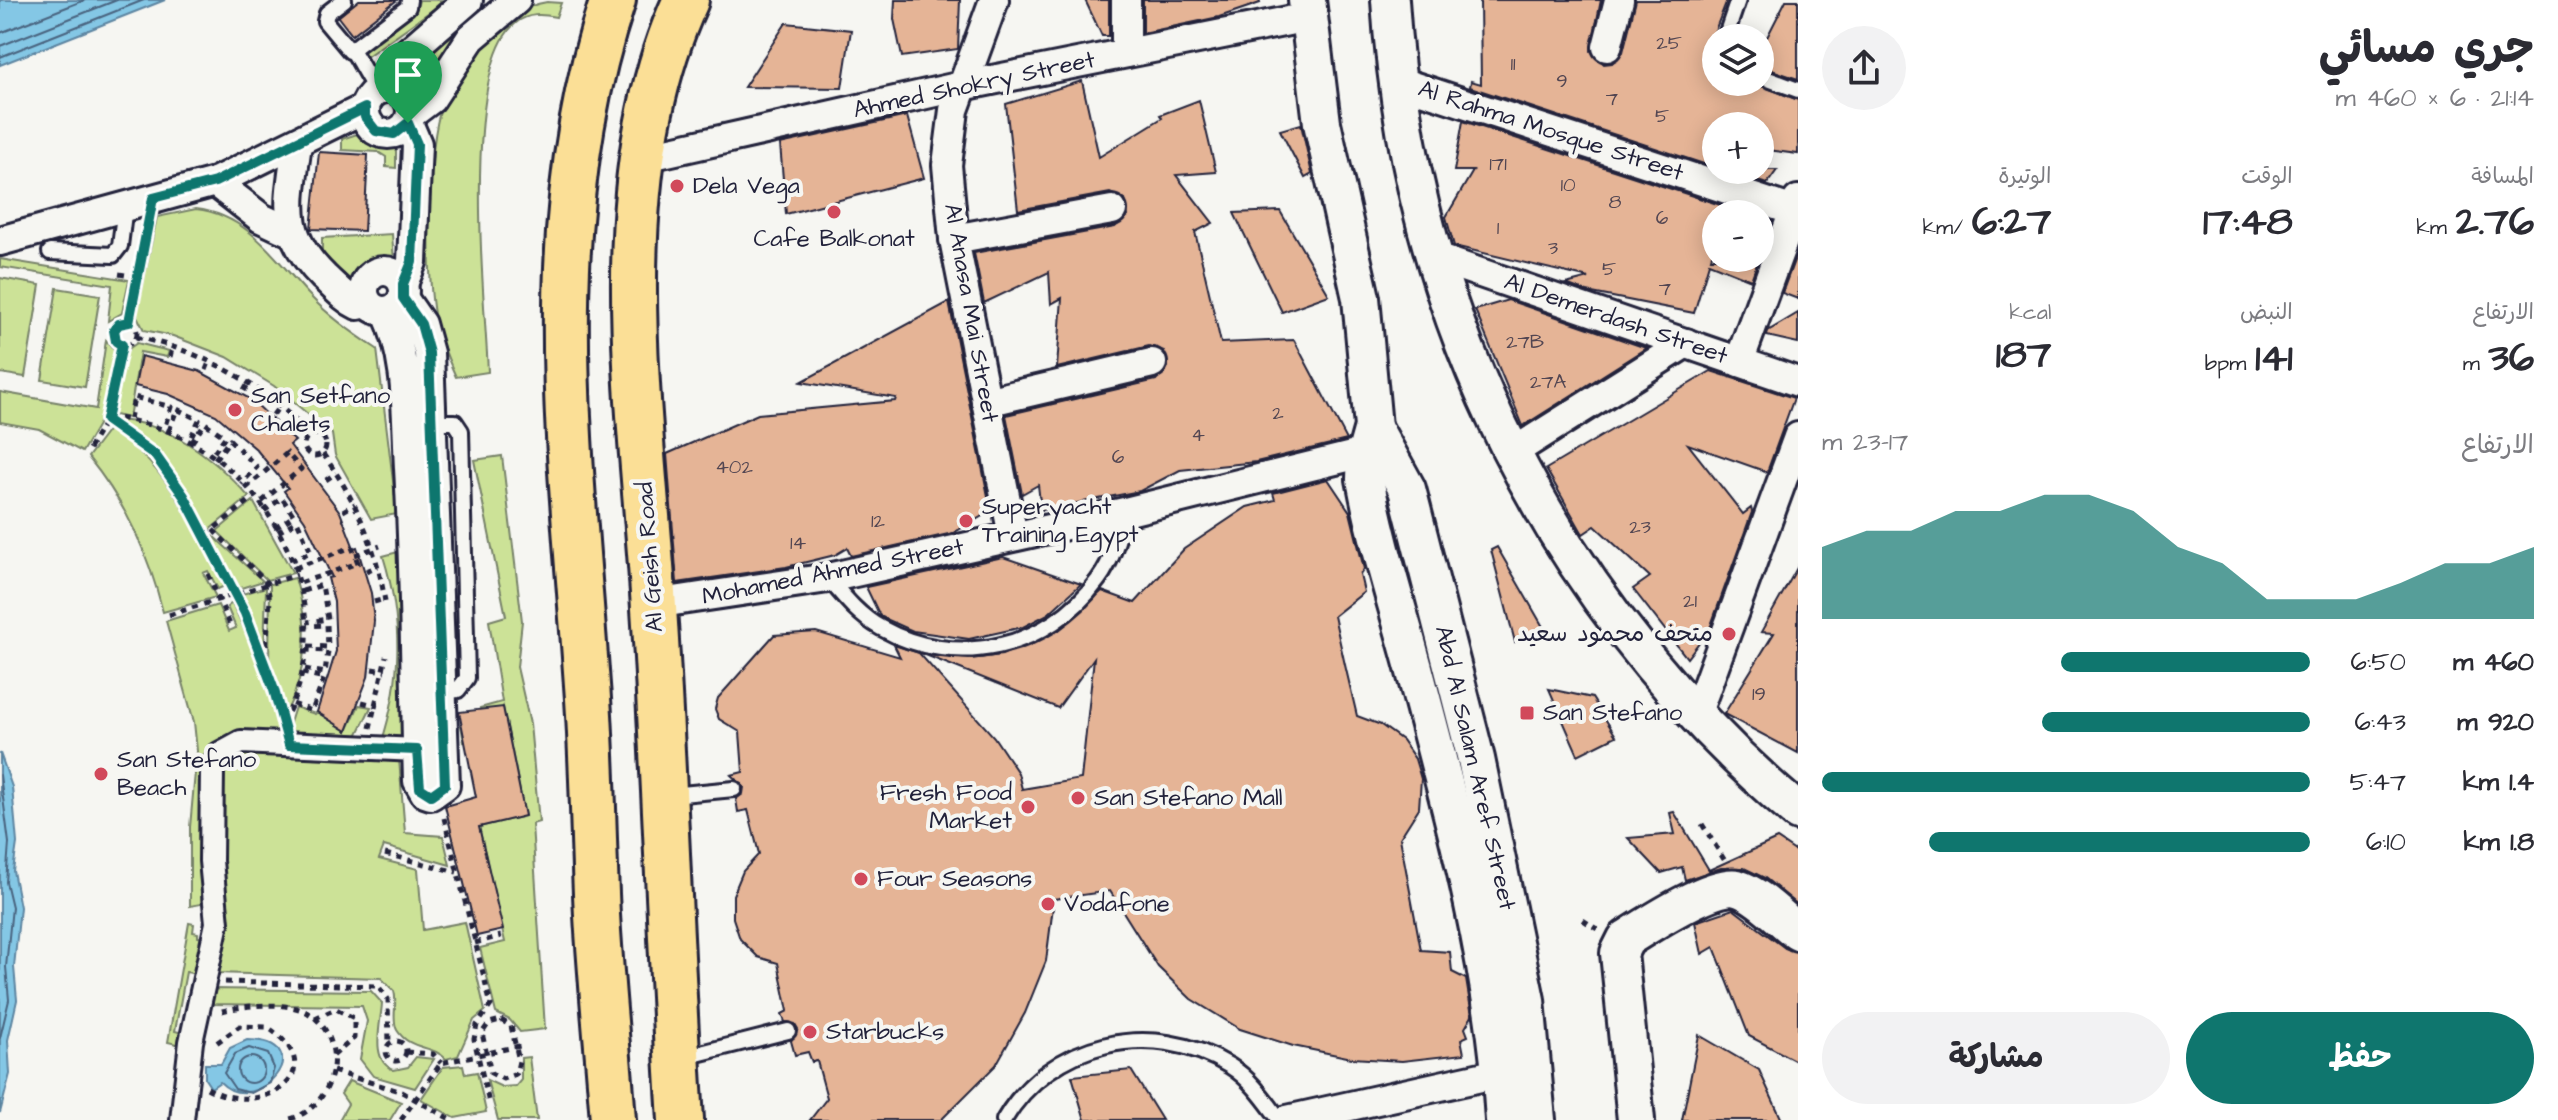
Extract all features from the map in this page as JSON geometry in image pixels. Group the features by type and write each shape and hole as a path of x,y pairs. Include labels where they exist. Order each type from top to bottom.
{"highway":[{"name":"Al Geish Road","path":"681,1120 654,604 644,486 636,289 640,158 659,76 686,0"},
{"path":"609,1 577,137 567,229 564,322 590,723 597,915 613,1120"}],"street":[{"path":"468,0 390,68 374,96 369,126 384,134 394,134 436,93 467,42 503,3"},
{"name":"Al Anasa Mai Street","path":"994,0 962,86 949,136 947,165 954,239 1013,536"},
{"path":"1126,0 1126,53"},
{"path":"1390,0 1414,171 1434,257 1467,357 1510,454 1563,546 1623,632 1696,715 1798,812"},
{"path":"1607,47 1619,0"},
{"name":"Ahmed Shokry Street","path":"640,158 1126,53 1308,8"},
{"name":"Abd Al Salam Aref Street","path":"1308,8 1322,123 1361,298 1375,442 1370,505 1442,773 1479,945 1517,1069 1513,1117"},
{"path":"445,20 467,42"},
{"name":"Al Rahma Mosque Street","path":"1400,82 1796,205"},
{"path":"0,241 215,182 297,143 392,88 407,97 417,144 412,262 390,299 404,378 413,541 420,788 425,793 438,794 445,785 432,422 426,338 415,313 390,299 358,305 311,264 291,232 290,205 297,143"},
{"path":"215,182 261,218 291,232"},
{"path":"1739,362 1796,205"},
{"path":"954,239 1112,210"},
{"name":"Al Demerdash Street","path":"1434,257 1798,382"},
{"path":"1510,454 1686,343"},
{"path":"986,402 1152,363"},
{"path":"1696,715 1798,437"},
{"name":"Mohamed Ahmed Street","path":"654,604 828,578 1125,512 1375,442"},
{"path":"182,1120 217,911 211,861 215,761 226,748 241,742 417,750"},
{"path":"1636,1120 1619,962 1621,946 1632,935 1711,891 1727,887 1744,890 1798,932"},
{"path":"1287,1120 1517,1069"}],"lane":[{"path":"344,0 327,13 325,21 345,48 353,51 374,96"},
{"path":"353,51 408,7 409,0"},
{"path":"1730,24 1738,0"},
{"path":"1774,81 1798,90"},
{"path":"50,252 113,255 120,246 125,206"},
{"path":"828,578 851,605 879,627 911,642 946,650 1016,642 1048,627 1077,605 1105,567 1116,546 1125,512"},
{"path":"664,796 734,789"},
{"path":"677,1059 788,1031"},
{"path":"1004,1120 1028,1088 1057,1064 1090,1048 1126,1040 1163,1041 1199,1050 1232,1067 1259,1091 1280,1120"}],"path":[{"path":"129,322 153,198"},
{"path":"129,322 136,328 136,337 131,344 122,345 116,341 114,330 119,324 129,322"},
{"path":"136,337 173,345 210,360 249,382 280,405 310,435 323,437 326,447 323,454"},
{"path":"89,449 107,418 122,345"},
{"path":"170,357 173,345"},
{"path":"206,370 210,360"},
{"path":"244,391 249,382"},
{"path":"130,419 134,397 145,398 171,407 166,430"},
{"path":"273,415 280,405"},
{"path":"166,430 177,409 184,411 199,420 190,442"},
{"path":"107,418 130,419 166,430 213,457 259,504 276,530 292,560 303,591 308,624 304,671 283,722"},
{"path":"107,418 142,444 166,468 206,535 236,593 265,664 289,745"},
{"path":"289,432 298,422"},
{"path":"190,442 205,423 225,437 213,457"},
{"path":"310,435 303,444 306,452 312,456 323,454"},
{"path":"213,457 230,440 237,446 257,467 243,486"},
{"path":"294,462 306,452"},
{"path":"243,486 287,453 301,469 259,504"},
{"path":"323,454 355,504 376,548 386,611"},
{"path":"326,480 336,473"},
{"path":"206,535 253,498"},
{"path":"264,511 282,498 287,504 294,516 276,530"},
{"path":"343,511 355,504"},
{"path":"276,530 297,521 311,552 292,560"},
{"path":"213,530 267,583 269,612 265,664"},
{"path":"295,568 352,547 358,563 300,583"},
{"path":"355,555 376,548"},
{"path":"366,571 378,566"},
{"path":"208,574 231,627"},
{"path":"169,615 297,575"},
{"path":"303,591 322,585 327,602 328,619 308,624"},
{"path":"374,602 385,599"},
{"path":"307,648 328,647 329,634 327,625 308,624"},
{"path":"304,671 325,673 327,661 328,651 307,648"},
{"path":"363,749 378,706 387,649"},
{"path":"372,669 385,671"},
{"path":"293,704 312,711 322,686 324,678 304,671"},
{"path":"362,702 378,706"},
{"path":"438,794 491,1005 475,1032 489,1103"},
{"path":"385,854 457,872"},
{"path":"475,943 501,936"},
{"path":"204,981 378,986 388,999 389,1058 399,1060 406,1052"},
{"path":"190,1058 217,1016 227,1009 295,1008 315,1018 324,1029 333,1056 333,1071 324,1097 315,1107 286,1120"},
{"path":"315,1018 336,1009 354,1018 354,1038 333,1056"},
{"path":"495,1020 511,1026 519,1068 510,1078 496,1077 491,1073 481,1054 482,1033 495,1020"},
{"path":"190,1058 200,1056 240,1026 267,1027 284,1041 293,1057 294,1076 287,1093"},
{"path":"389,1044 400,1042 406,1052"},
{"path":"401,1120 441,1063 524,1045"},
{"path":"406,1052 433,1054 441,1063"},
{"path":"190,1058 233,1106"},
{"path":"333,1071 416,1098 450,1119"}],"green space":[{"path":"419,0 453,0 436,15 432,10 366,57 362,49 417,8"},
{"path":"561,3 556,17 535,15 516,23 499,48 488,86 480,188 488,372 456,377 438,330 432,294 430,208 437,124 452,86 477,52 516,14 530,6"},
{"path":"449,30 461,41 415,95 395,80"},
{"path":"365,133 376,145 396,142 396,168 386,167 386,157 378,152 342,150 342,139"},
{"path":"196,209 215,213 247,231 275,256 319,305 377,349 397,514 371,519 335,455 332,434 274,386 227,357 173,336 144,330 136,314 157,217"},
{"path":"392,234 394,262 367,268 352,284 322,253 322,238"},
{"path":"0,259 129,280 122,313 108,321 112,285 0,267"},
{"path":"0,278 40,285 25,377 0,373"},
{"path":"57,288 100,295 85,387 42,380"},
{"path":"106,340 117,353 106,411 82,452 39,429 0,422 0,392 96,409"},
{"path":"137,343 169,351 167,357 140,352 129,418 110,414 124,352"},
{"path":"114,420 153,427 189,444 221,469 249,497 208,531 167,471"},
{"path":"110,428 148,461 178,499 227,585 218,589 208,571 203,573 216,597 163,612 134,530 114,493 88,457"},
{"path":"502,456 522,621 517,667 530,724 539,822 532,824 545,1029 520,1032 510,1020 496,1013 480,948 505,942 479,827 525,816 503,707 491,737 464,742 461,725 482,721 480,708 502,702 489,621 506,616 474,460"},
{"path":"253,501 293,573 267,580 217,531"},
{"path":"212,535 263,581 238,589"},
{"path":"409,549 403,744 381,744 393,697 397,650 394,603 383,556"},
{"path":"295,578 303,612 304,647 299,680 286,713 269,667 270,584"},
{"path":"266,587 264,652 239,595"},
{"path":"232,603 259,659 283,740 226,742 209,896 201,895 201,904 190,906 190,827 197,751 194,722 166,621 218,605 229,631 236,628 227,607"},
{"path":"359,705 371,707 355,740 289,735 287,732 295,707 317,712 347,731"},
{"path":"235,750 399,759 405,833 443,836 450,865 384,846 379,859 418,869 423,930 465,922 485,1011 474,1020 458,1056 446,1059 402,1037 395,1026 394,991 381,978 215,973 220,767"},
{"path":"189,923 194,924 193,932 198,933 198,937 204,938 197,974 186,972 175,1031 183,1033 180,1078 176,1077 181,1045 168,1042"},
{"path":"212,989 371,991 382,1003 378,1041 381,1059 386,1065 394,1070 408,1067 416,1057 434,1059 415,1088 373,1076 360,1059 367,1021 362,1006 210,1004"},
{"path":"529,1057 537,1120 498,1120 487,1080 502,1087 516,1086 521,1080 521,1058"},
{"path":"463,1065 465,1074 477,1072 486,1112 455,1118 421,1099 443,1067"},
{"path":"349,1081 401,1102 390,1120 339,1120 348,1104 341,1094"}],"water":[{"path":"0,0 165,0 0,65"},
{"path":"0,753 12,787 17,843 13,871 20,907 14,967 17,1000 8,1040 10,1074 0,1113"},
{"path":"247,1040 269,1043 280,1052 282,1063 276,1075 265,1085 251,1091 235,1091 220,1082 211,1088 205,1079 205,1064 221,1064 230,1048"}],"building":[{"path":"359,0 397,0 352,35 338,17"},
{"path":"895,0 960,0 958,49 902,57 894,19"},
{"path":"1085,0 1109,0 1109,36 1102,36"},
{"path":"1143,0 1259,0 1260,3 1219,17 1143,33"},
{"path":"1480,0 1601,0 1591,51 1604,64 1612,63 1623,52 1636,0 1727,0 1718,24 1702,24 1702,96 1774,96 1774,91 1798,100 1798,154 1774,151 1774,112 1702,112 1702,163 1470,87 1471,81 1481,84"},
{"path":"1786,0 1798,0 1798,79 1774,71 1774,24"},
{"path":"786,23 851,30 842,88 744,87"},
{"path":"1082,81 1099,157 1162,118 1160,115 1199,100 1216,172 1176,175 1213,223 1195,232 1221,343 1294,340 1347,440 1256,462 1180,470 1140,491 1041,510 1038,485 1022,494 1006,415 1156,380 1168,367 1164,351 1149,346 1057,368 1062,298 1051,304 1049,272 984,303 974,253 1115,227 1128,216 1125,200 1110,193 1018,210 1006,104"},
{"path":"907,116 924,178 786,214 780,144"},
{"path":"1463,121 1705,200 1702,200 1702,272 1706,272 1694,313 1587,292 1566,284 1589,278 1454,246 1446,217 1473,171 1454,171"},
{"path":"1301,124 1312,174 1305,178 1280,130"},
{"path":"319,152 368,155 364,231 311,229"},
{"path":"1280,211 1329,295 1282,312 1234,213"},
{"path":"1798,250 1798,299 1782,293"},
{"path":"1731,272 1754,272 1751,280"},
{"path":"1508,300 1646,348 1523,426 1475,310"},
{"path":"949,302 991,511 953,533 851,556 847,548 835,555 786,567 677,583 667,454 758,414 895,401 896,398 801,382"},
{"path":"1798,313 1798,343 1767,336 1768,331"},
{"path":"141,356 199,371 252,400 295,441 290,445 340,512 354,548 357,547 371,593 374,621 368,677 347,731 317,712 336,651 334,602 328,578 332,577 305,521 284,491 288,488 256,449 216,415 168,394 135,386"},
{"path":"1711,371 1794,398 1767,472 1688,444 1743,514 1751,508 1752,512 1710,628 1687,658 1633,589 1650,577 1595,526 1583,534 1546,469"},
{"name":"San Stefano Mall","path":"1328,479 1350,512 1364,569 1360,575 1364,592 1334,616 1357,716 1381,725 1402,740 1415,759 1421,779 1419,808 1400,838 1421,950 1450,952 1452,972 1466,979 1472,1016 1465,1028 1468,1036 1461,1039 1464,1054 1402,1061 1352,1058 1293,1046 1240,1029 1191,999 1158,967 1110,891 1054,899 1046,961 1025,1013 996,1065 941,1120 810,1120 827,1098 817,1061 812,1062 808,1052 795,1055 791,1041 798,1029 795,1024 785,1022 782,1014 788,1011 778,963 758,957 740,939 733,918 733,895 743,871 759,854 748,810 738,812 736,799 743,794 744,787 731,775 743,772 740,732 719,719 715,709 718,698 774,635 816,632 900,657 894,645 919,653 994,737 1018,773 1022,789 1081,779 1094,658 1058,708 923,654 969,659 1002,655 1058,631 1102,591 1135,603 1184,549 1247,507 1275,500 1273,493"},
{"path":"1497,547 1546,632 1515,642 1491,550"},
{"path":"1003,557 1081,584 1048,614 1023,627 969,639 913,631 880,616 866,587"},
{"path":"1798,566 1798,753 1724,714 1774,633 1761,632"},
{"path":"1549,689 1592,698 1616,736 1578,755"},
{"path":"503,707 525,816 479,827 503,930 477,936 445,806 476,797 459,712"},
{"path":"1674,812 1709,870 1777,839 1798,853 1798,905 1765,878 1744,868 1721,868 1685,880 1682,867 1661,873 1628,838 1675,834 1670,813"},
{"path":"1733,909 1785,948 1798,952 1798,1062 1749,1036 1714,947 1702,954 1695,922"},
{"path":"1699,1035 1759,1070 1782,1120 1682,1120"},
{"path":"1131,1070 1162,1120 1085,1120 1072,1076"}],"place":[{"name":"Dela Vega","path":"677,186"},
{"name":"Cafe Balkonat","path":"834,212"},
{"name":"San Setfano Chalets","path":"235,410"},
{"name":"Superyacht Training Egypt","path":"966,521"},
{"name":"متحف محمود سعيد","path":"1729,634"},
{"name":"San Stefano","path":"1527,713"},
{"name":"San Stefano Beach","path":"101,774"},
{"name":"San Stefano Mall","path":"1078,798"},
{"name":"Fresh Food Market","path":"1028,807"},
{"name":"Four Seasons","path":"861,879"},
{"name":"Vodafone","path":"1048,904"},
{"name":"Starbucks","path":"810,1032"}],"route":[{"path":"365,108 369,126 384,134 394,134 408,123 417,144 412,262 403,284 403,298 421,324 429,353 445,785 438,794 431,795 420,788 417,750 289,745 274,690 245,613 184,496 155,455 106,420 122,345 116,341 114,330 119,324 129,322 153,198 215,182 365,108"}]}
